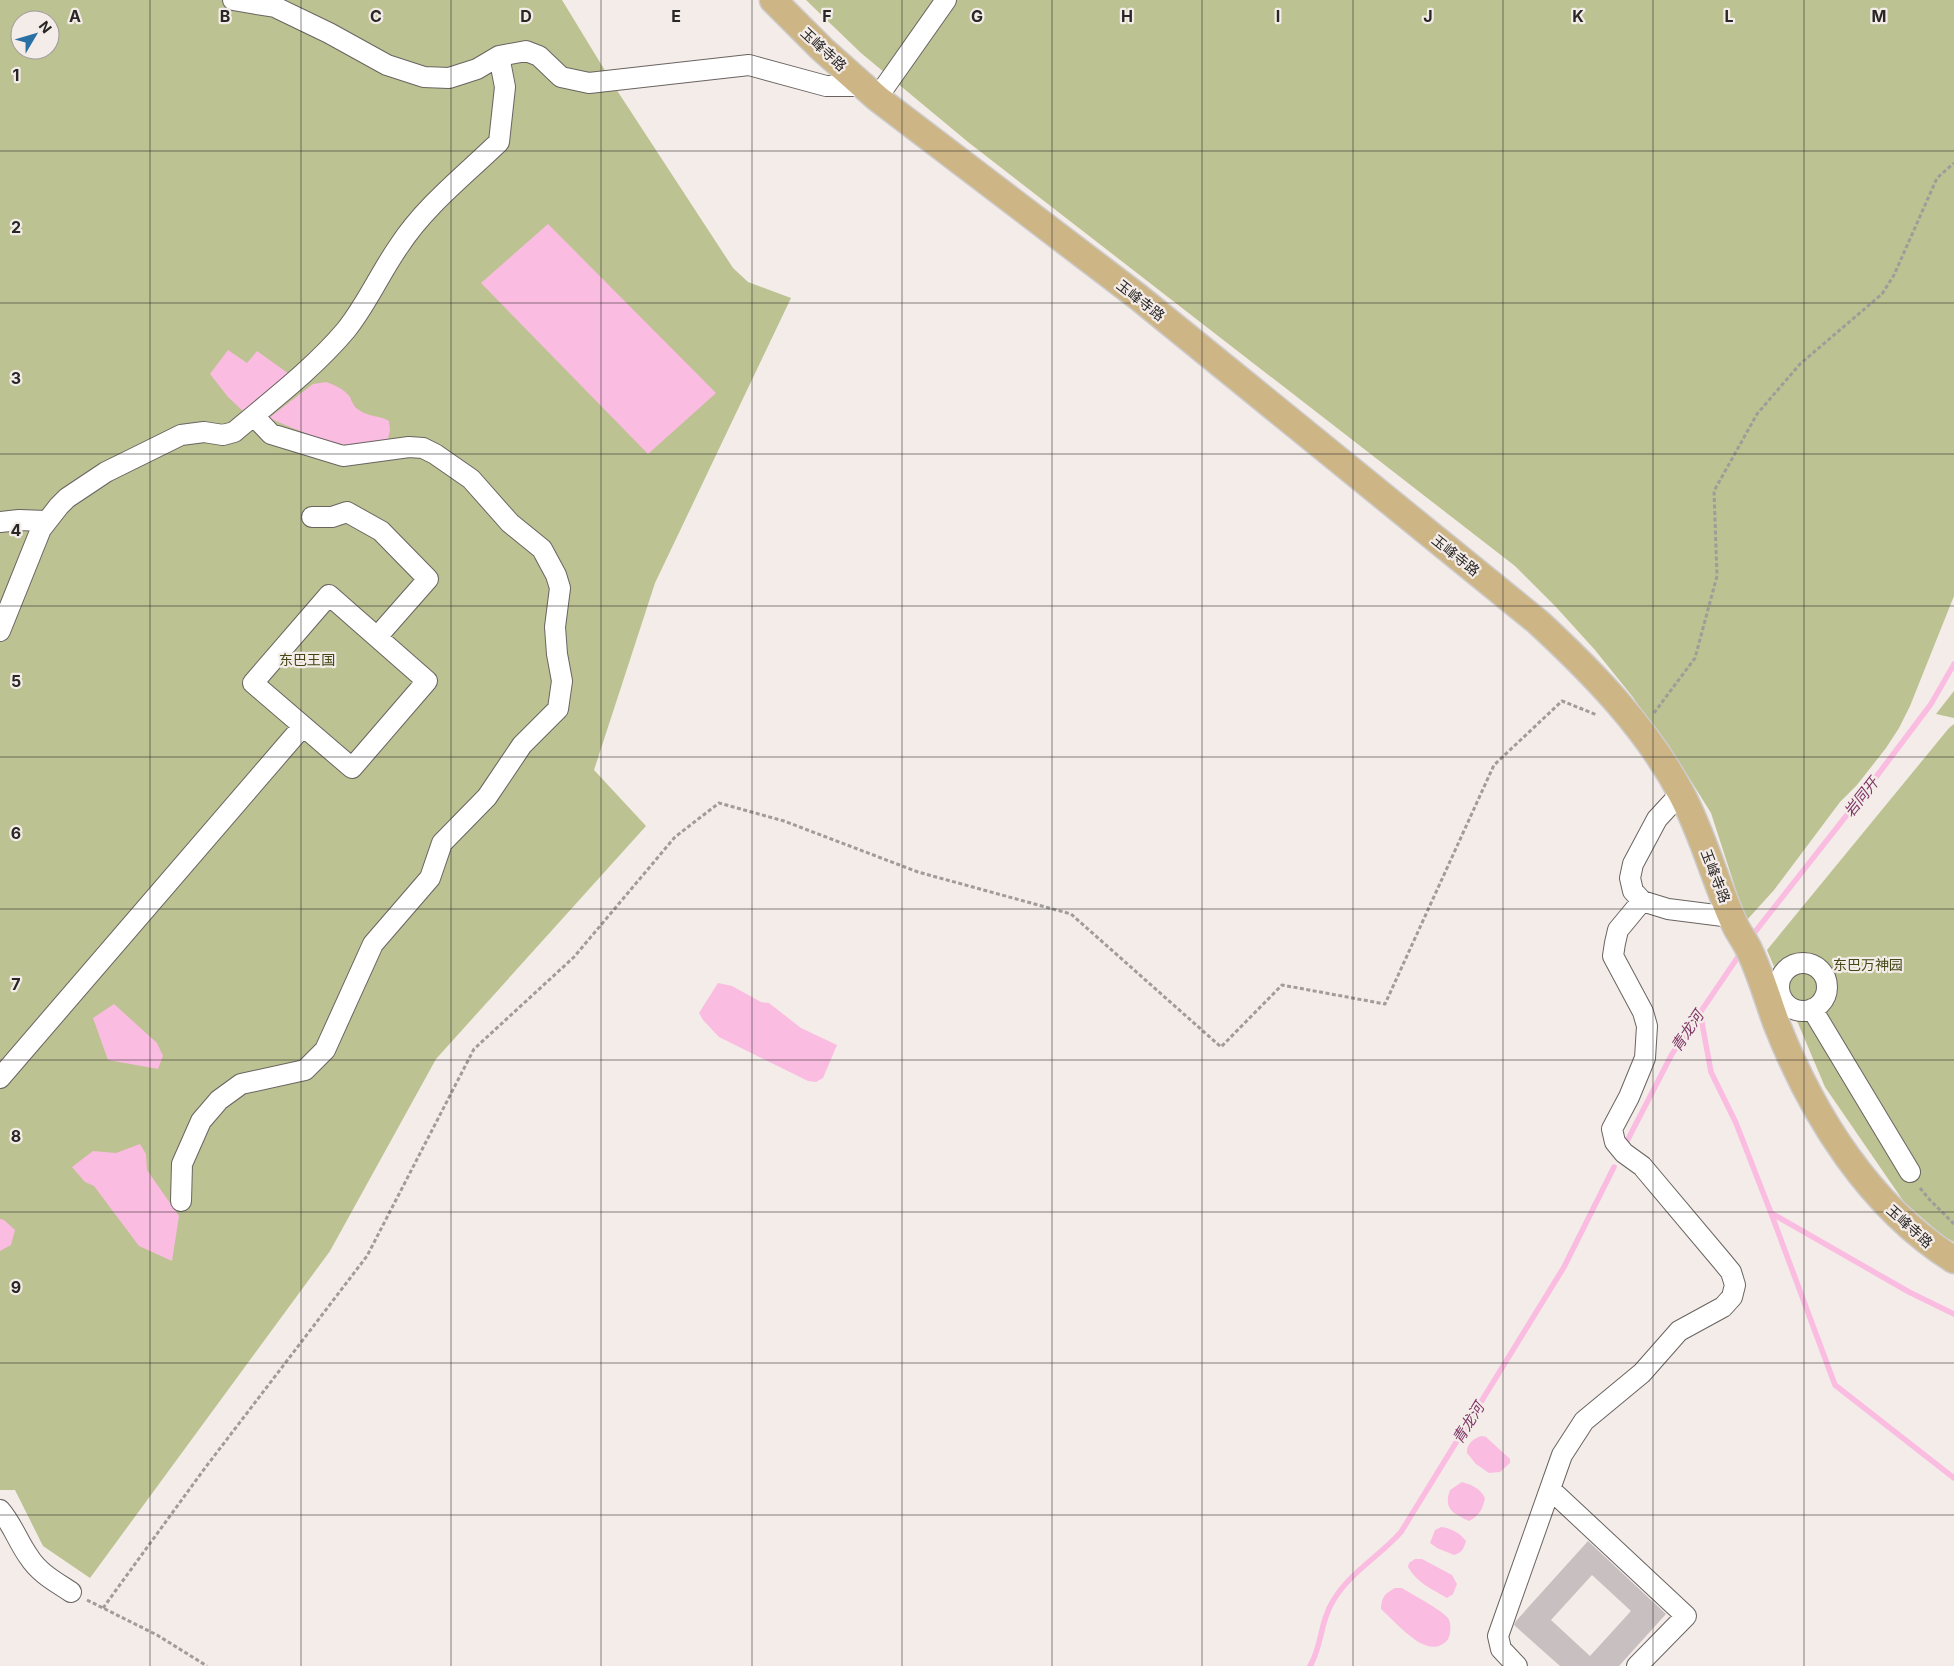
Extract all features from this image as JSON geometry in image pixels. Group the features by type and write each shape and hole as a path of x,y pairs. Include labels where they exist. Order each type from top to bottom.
{"main road":[{"name":"玉峰寺路","path":"773,0 822,49 870,92 1137,296 1538,622 1592,674 1640,731 1681,792 1692,815 1733,922 1775,997 1776,1023 1820,1114 1841,1147 1890,1209 1912,1230 1954,1260"}],"street":[{"path":"233,0 275,7 329,32 387,65 424,77 449,78 478,69 499,56 526,51 540,56 561,77 590,83 749,65 826,86 870,92 946,0"},
{"path":"0,631 46,521 67,498 106,472 181,436 204,432 223,435 234,432 332,346 364,306 399,245 427,210 499,142 505,87 499,56"},
{"path":"181,1201 182,1164 201,1121 219,1100 242,1084 305,1070 325,1050 373,944 430,878 442,844 487,797 522,745 558,709 562,681 555,627 560,588 556,575 542,550 510,523 471,479 423,448 409,447 343,456 270,434 254,416"},
{"path":"312,517 332,517 347,512 381,530 428,579 377,637"},
{"path":"0,522 18,520 46,521"},
{"path":"329,595 377,637 427,681 352,768 253,683 329,595"},
{"path":"0,1078 303,726"},
{"path":"1681,792 1657,819 1633,864 1630,878 1633,891 1642,901 1668,910 1733,922"},
{"path":"1517,1666 1501,1649 1498,1636 1562,1455 1584,1421 1642,1373 1679,1331 1723,1307 1732,1297 1735,1284 1731,1272 1642,1166 1624,1153 1615,1142 1612,1129 1629,1097 1644,1058 1647,1026 1643,1012 1613,956 1618,930 1642,901"},
{"path":"1811,964 1823,974 1827,987 1824,999 1812,1009 1803,1011 1794,1009 1775,997 1781,978 1786,970 1794,965 1811,964"},
{"path":"1812,1009 1910,1172"},
{"path":"1550,1489 1686,1616 1637,1666"},
{"path":"0,1510 14,1529 28,1556 35,1565 71,1592"}],"path":[{"path":"1640,731 1695,658 1717,576 1714,491 1757,414 1800,364 1882,294 1894,275 1937,178 1954,163"},
{"path":"103,1608 205,1468 367,1256 474,1049 574,957 675,837 719,803 784,821 918,872 1071,914 1221,1047 1282,985 1385,1004 1494,765 1562,702 1606,718"},
{"path":"1910,1172 1928,1199 1954,1224"},
{"path":"71,1592 157,1635 207,1666"}],"green space":[{"name":"东巴王国","path":"0,0 562,0 618,92 733,268 748,282 791,298 655,583 594,770 646,826 436,1059 330,1251 90,1578 43,1546 15,1490 0,1490"},
{"path":"806,0 1954,0 1954,596 1910,706 1899,728 1886,748 1857,785 1840,802 1774,890 1746,921 1711,813 1686,773 1632,696 1595,650 1515,566 968,142 861,53"},
{"path":"1954,691 1954,718 1936,714"},
{"name":"东巴万神园","path":"1954,724 1954,1242 1944,1237 1904,1202 1825,1087 1767,950"}],"shaded area":[{"path":"548,224 716,393 648,454 481,283"},
{"path":"228,350 247,363 257,351 289,374 244,412 228,397 210,374"},
{"path":"326,382 345,392 350,397 352,403 362,412 389,421 388,439 374,444 359,446 344,444 312,436 269,418 313,384"},
{"path":"718,983 732,986 761,1002 769,1003 801,1028 837,1045 823,1078 816,1082 808,1081 719,1037 699,1013"},
{"path":"114,1004 157,1043 163,1056 158,1069 108,1060 93,1018"},
{"path":"140,1144 146,1154 147,1170 179,1216 172,1261 139,1246 94,1186 85,1182 72,1167 93,1151 116,1153"},
{"path":"0,1219 4,1220 15,1230 11,1245 0,1251"},
{"path":"1482,1436 1486,1437 1510,1459 1510,1463 1500,1472 1489,1473 1476,1464 1467,1453 1471,1442"},
{"path":"1462,1482 1475,1487 1485,1498 1480,1512 1469,1521 1451,1510 1448,1502 1450,1490"},
{"path":"1441,1527 1455,1531 1466,1541 1461,1552 1454,1555 1430,1543 1435,1530"},
{"path":"1415,1559 1422,1559 1452,1575 1457,1584 1453,1594 1447,1598 1425,1585 1416,1577 1408,1567 1409,1563"},
{"path":"1395,1588 1402,1588 1448,1618 1450,1629 1449,1637 1446,1641 1434,1647 1417,1641 1381,1609 1384,1596"}],"building":[{"path":"1588,1541 1666,1614 1619,1666 1560,1666 1514,1625","holes":["1592,1575 1631,1611 1590,1656 1551,1620"]}],"waterway":[{"name":"岩同开","path":"1751,937 1931,704 1954,664"},
{"name":"青龙河","path":"1625,1145 1672,1054 1742,951"},
{"path":"1700,1012 1711,1072 1736,1123 1771,1213 1909,1292 1954,1314"},
{"name":"青龙河","path":"1310,1666 1317,1651 1326,1617 1333,1601 1347,1582 1401,1532 1564,1267 1614,1167"},
{"path":"1771,1213 1835,1385 1954,1478"}]}
